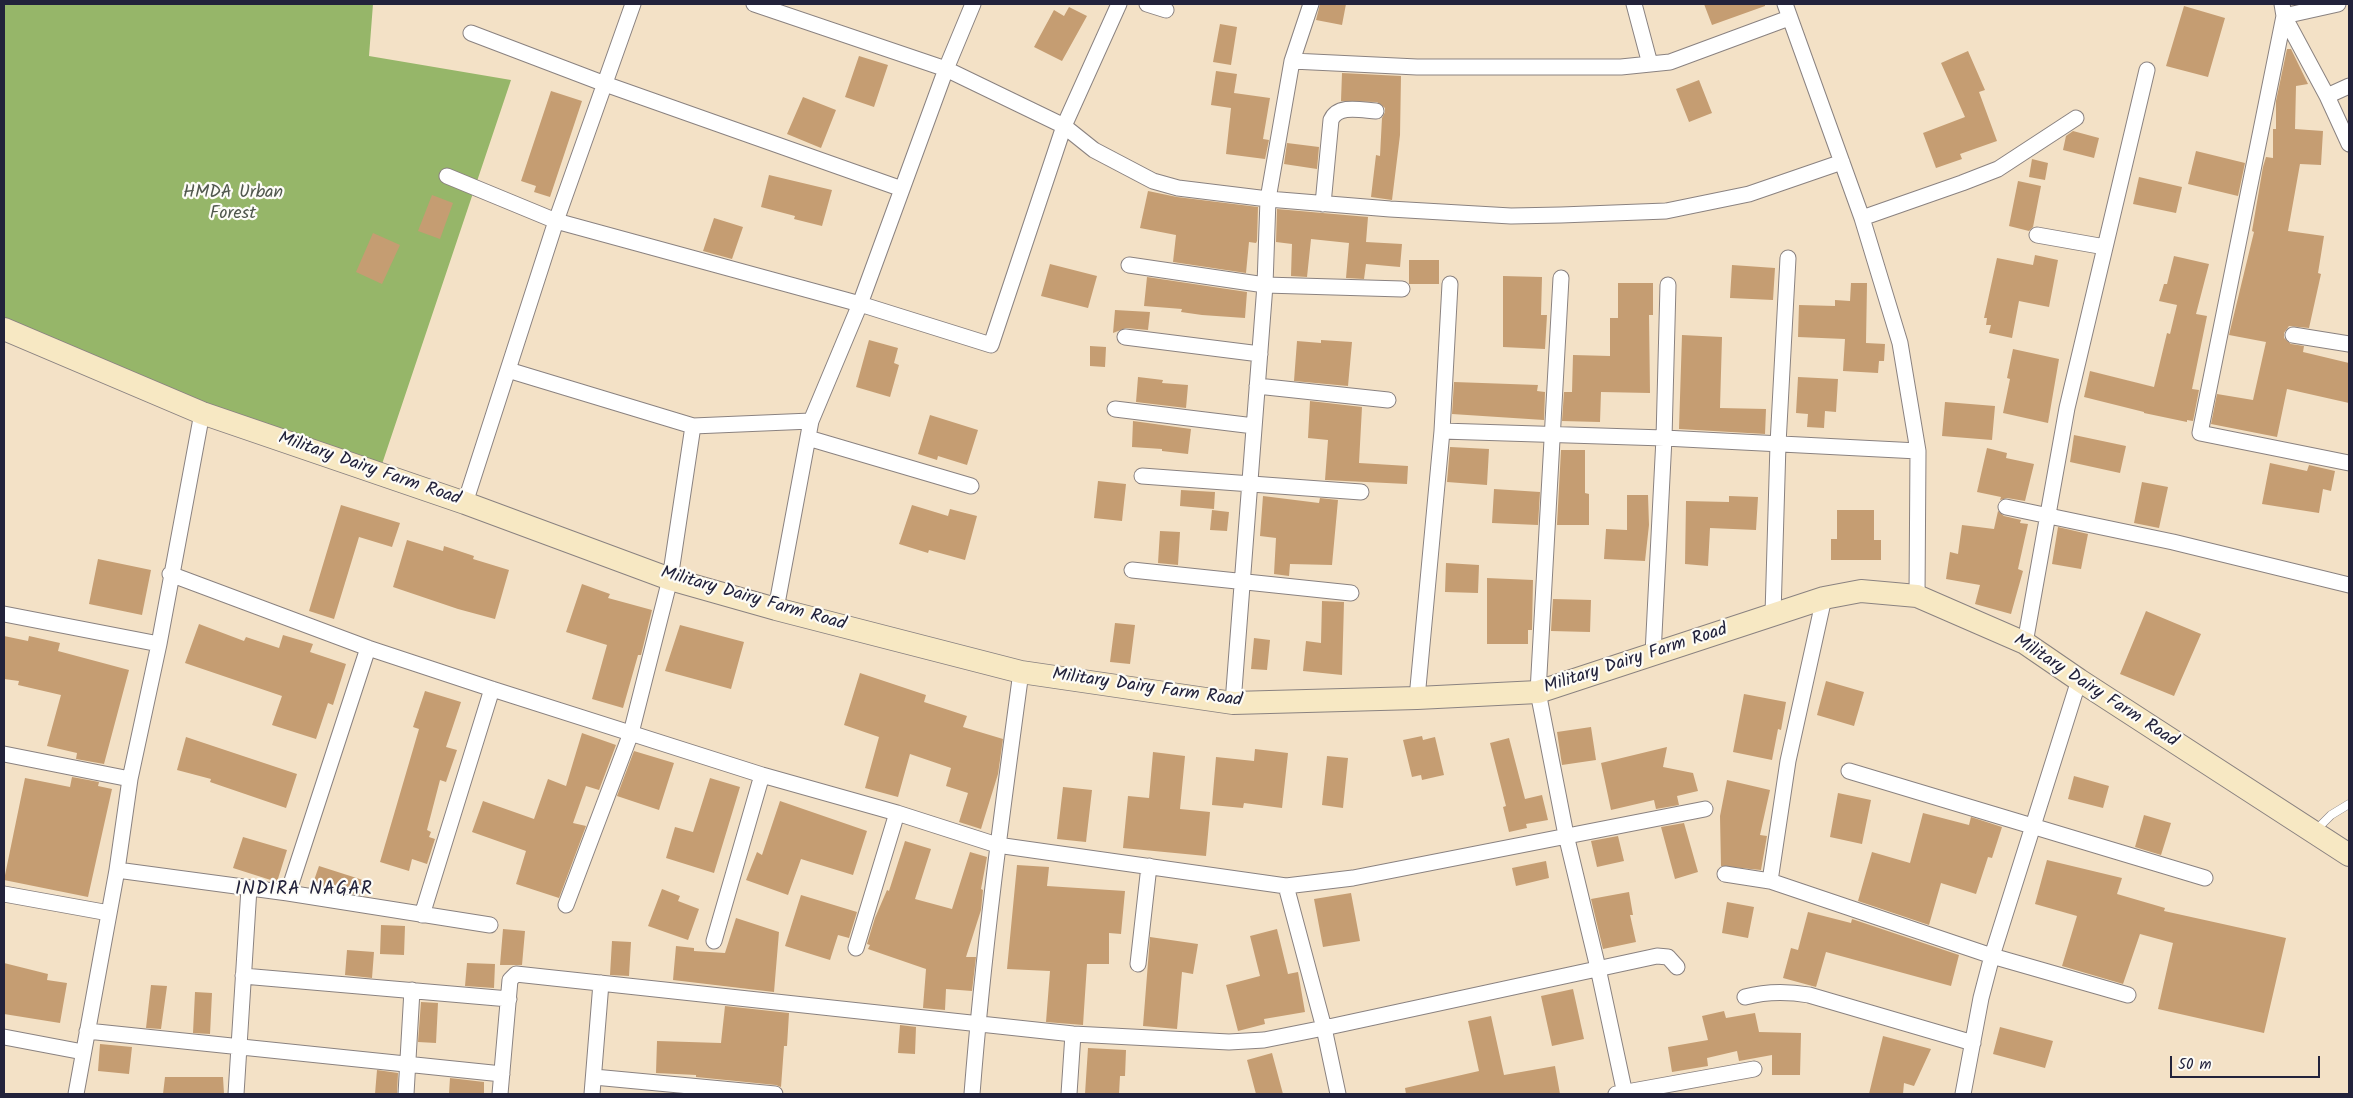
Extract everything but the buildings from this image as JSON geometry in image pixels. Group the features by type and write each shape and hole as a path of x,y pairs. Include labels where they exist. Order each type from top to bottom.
{"main road":[{"name":"Military Dairy Farm Road","path":"4,329 202,413 465,503 670,578 776,609 1021,672 1233,703 1418,698 1538,692 1824,598 1861,592 1917,596 2025,643 2349,855"}],"street":[{"path":"465,503 556,220 633,4"},
{"path":"754,4 946,69 1064,126 1094,150 1153,181 1178,188 1324,204 1511,216 1666,210 1749,194 1842,162"},
{"path":"776,609 811,421 860,304 946,69 973,4"},
{"path":"447,176 556,220 860,304 991,345 1064,126 1119,4"},
{"path":"1146,4 1166,10"},
{"path":"1233,703 1265,285 1268,199 1292,61 1311,4"},
{"path":"1634,4 1650,64"},
{"path":"2283,10 2338,4"},
{"path":"2283,10 2349,144"},
{"path":"2283,10 2200,433 2349,463"},
{"path":"1292,61 1417,67 1622,67 1670,62 1787,11 1862,218 1900,343 1918,451 1917,596"},
{"path":"471,33 605,84 902,189"},
{"path":"2025,643 2067,408 2147,70"},
{"path":"2327,96 2349,86"},
{"path":"1324,204 1334,113 1341,110 1376,111"},
{"path":"1862,218 1998,169 2076,118"},
{"path":"2037,236 2105,247"},
{"path":"1773,614 1778,444 1788,258"},
{"path":"1129,265 1265,285 1402,289"},
{"path":"1561,278 1538,692 1566,835 1598,968 1621,1094 1754,1069"},
{"path":"1418,698 1442,431 1450,284"},
{"path":"1653,654 1664,438 1668,285"},
{"path":"2293,335 2349,344"},
{"path":"1125,337 1260,354"},
{"path":"508,370 693,426 811,421"},
{"path":"1257,386 1388,400"},
{"path":"1115,409 1254,426"},
{"path":"76,1094 117,870 130,779 159,644 170,574 202,413"},
{"path":"566,905 631,733 670,578 693,426"},
{"path":"1442,431 1551,433 1918,451"},
{"path":"808,438 971,486"},
{"path":"1142,476 1361,492"},
{"path":"2006,507 2173,542 2349,585"},
{"path":"1132,570 1351,593"},
{"path":"170,574 368,648 492,689 762,776 897,813 998,845 1286,886 1353,878 1705,809"},
{"path":"1770,881 1788,761 1824,598"},
{"path":"4,614 159,644"},
{"path":"288,893 368,648"},
{"path":"972,1094 977,1022 1021,672"},
{"path":"1963,1094 1981,998 1992,956 2079,680"},
{"path":"422,915 492,689"},
{"path":"4,754 130,779"},
{"path":"1849,772 2205,878"},
{"path":"714,941 762,776"},
{"path":"856,948 897,813"},
{"path":"1138,964 1148,866"},
{"path":"117,870 288,893 490,924"},
{"path":"1725,874 1770,881 1992,956 2128,995"},
{"path":"1286,886 1324,1028 1338,1094"},
{"path":"236,1094 249,888"},
{"path":"4,894 109,913"},
{"path":"500,1094 510,980 516,974 977,1022 1073,1034 1229,1042 1264,1040 1324,1028 1657,956 1668,958 1677,967"},
{"path":"244,976 509,999"},
{"path":"592,1094 601,983"},
{"path":"406,1094 412,990"},
{"path":"1745,997 1764,992 1788,991 1809,995 1973,1043"},
{"path":"87,1031 502,1074"},
{"path":"1068,1094 1073,1034"},
{"path":"4,1037 84,1052"},
{"path":"594,1077 775,1094"}],"lane":[{"path":"2314,832 2331,815 2349,804"}],"green space":[{"name":"HMDA Urban Forest","path":"4,4 373,4 369,56 511,80 379,473 4,327"}],"district":[{"name":"INDIRA NAGAR","path":"304,891"}]}
